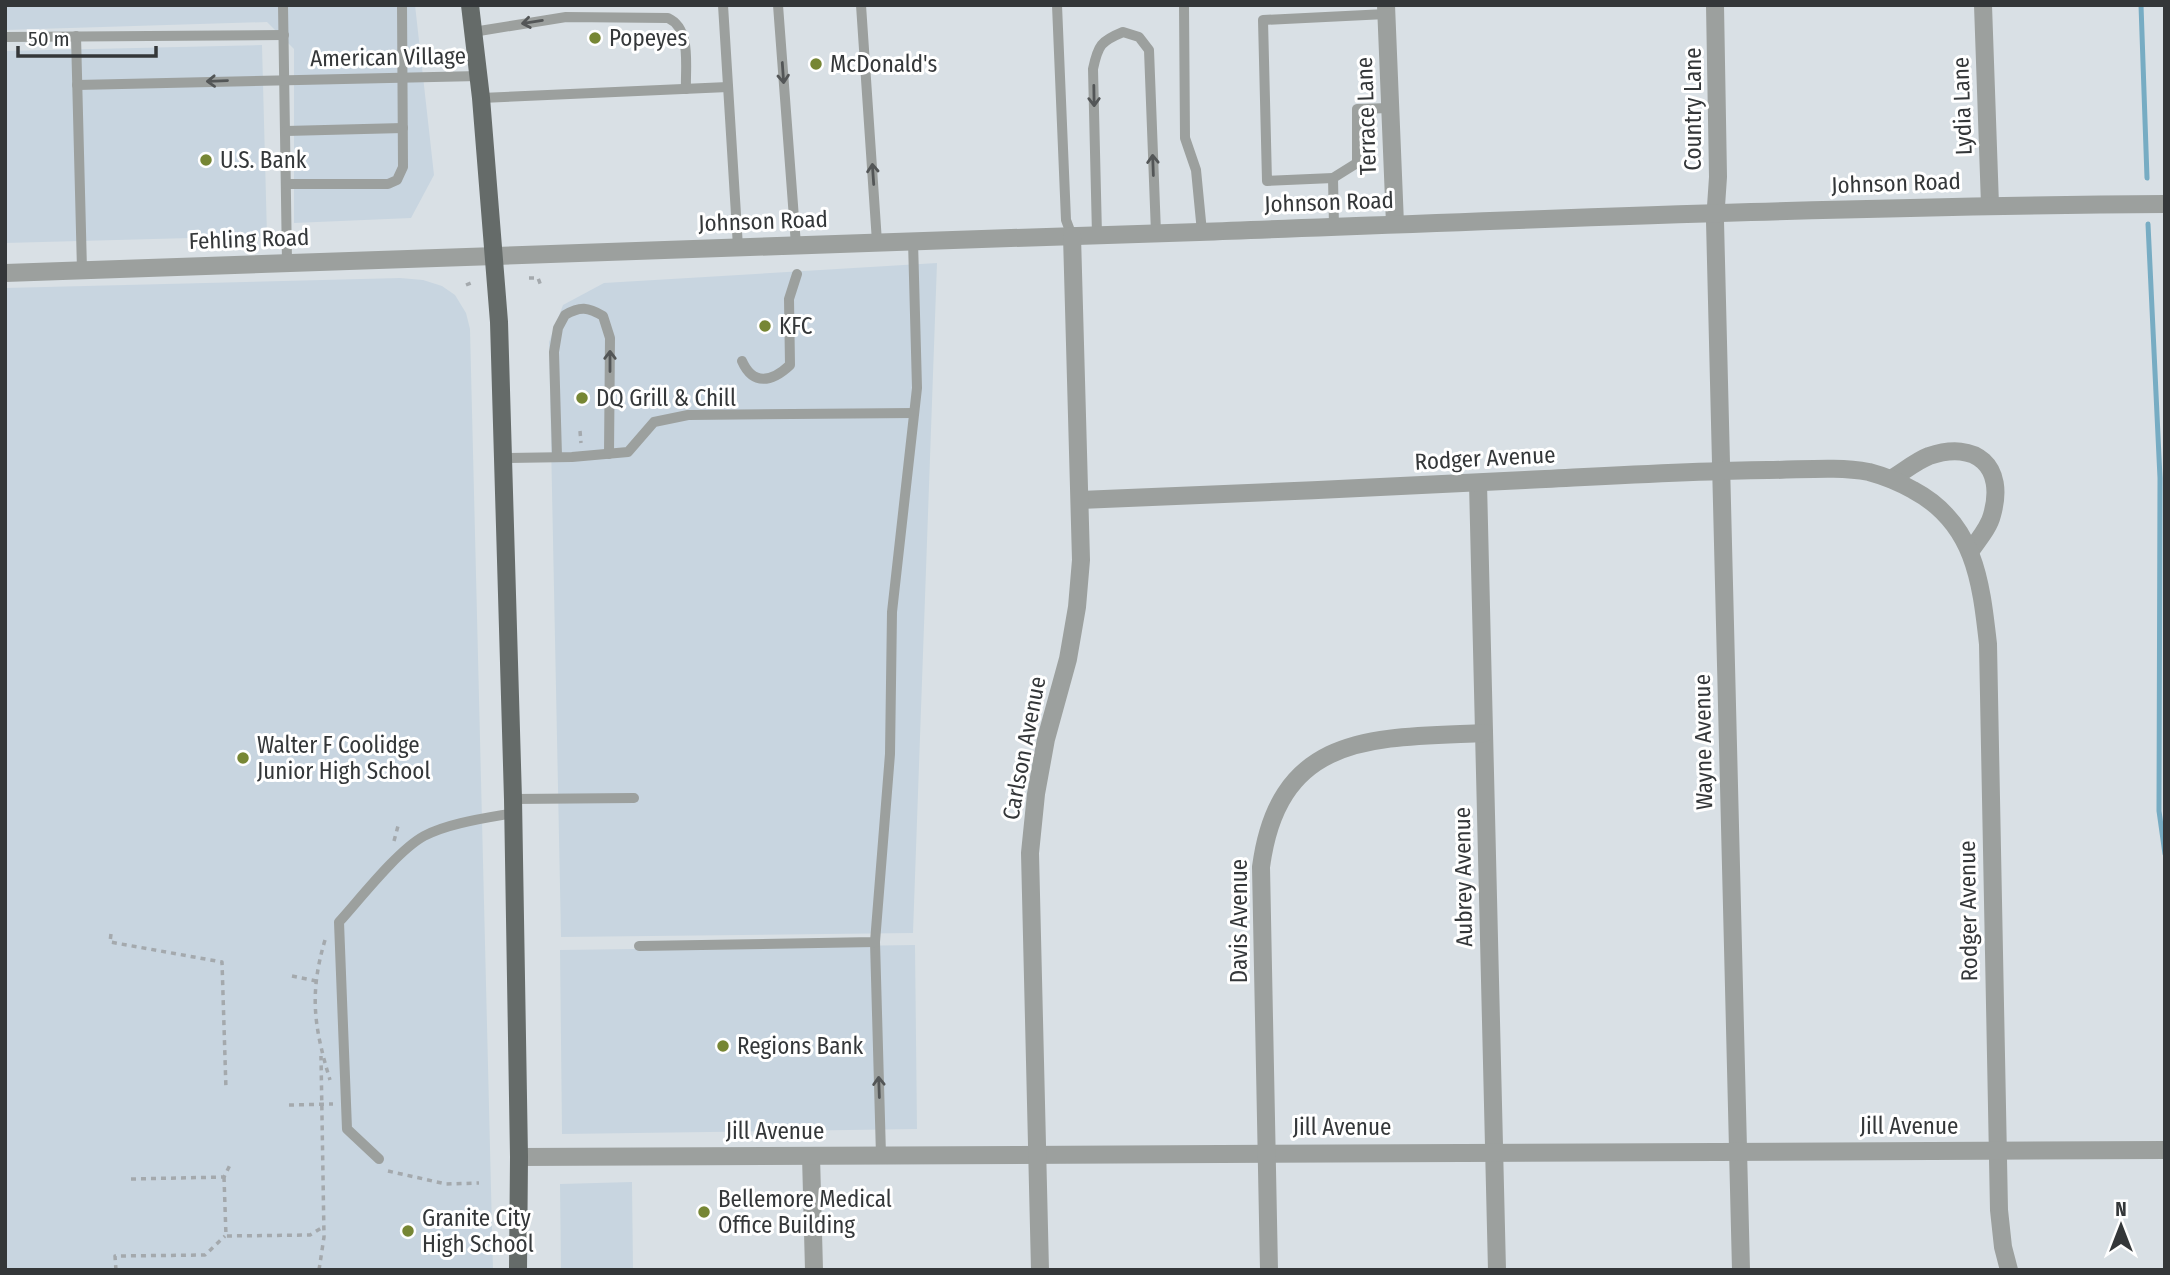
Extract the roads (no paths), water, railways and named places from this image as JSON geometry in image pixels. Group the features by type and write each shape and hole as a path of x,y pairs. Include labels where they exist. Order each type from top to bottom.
{"main road":[{"path":"470,5 495,253 503,458 514,806 518,1270"}],"street":[{"name":"Country Lane","path":"1715,5 1718,177 1716,213"},
{"name":"Lydia Lane","path":"1983,5 1990,205"},
{"name":"Terrace Lane","path":"1386,10 1395,225"},
{"name":"Johnson Road","path":"495,253 1202,232 1716,213 1990,205 2165,204"},
{"name":"Wayne Avenue","path":"1716,213 1741,1270"},
{"name":"Carlson Avenue","path":"1040,1270 1030,853 1036,793 1046,739 1068,659 1077,607 1081,560 1072,236"},
{"name":"Fehling Road","path":"5,273 495,253"},
{"path":"1891,479 1928,456 1961,451 1982,458 1994,474 1995,496 1992,517 1970,552"},
{"name":"Rodger Avenue","path":"1080,500 1721,471 1844,469 1891,479 1931,502 1949,520 1976,566 1988,644 1999,1209 2003,1247 2009,1270"},
{"name":"Aubrey Avenue","path":"1478,483 1497,1270"},
{"name":"Davis Avenue","path":"1269,1270 1261,867 1264,840 1271,819 1281,799 1295,782 1311,766 1334,751 1389,737 1484,733"},
{"name":"Jill Avenue","path":"519,1157 2165,1150"},
{"path":"811,1156 814,1270"}],"lane":[{"path":"284,5 284,35"},
{"path":"286,184 388,184 397,180 403,167 402,5"},
{"path":"723,5 738,247"},
{"path":"778,5 796,245"},
{"path":"861,5 877,242"},
{"path":"1057,5 1066,220 1072,236"},
{"path":"1184,5 1185,138 1196,170 1202,232"},
{"path":"1386,10 1264,20 1266,181 1333,178 1357,163 1357,109 1390,108"},
{"path":"474,32 566,17 668,18 676,21 684,37 686,89"},
{"path":"1097,235 1093,69 1097,51 1105,40 1123,32 1139,37 1149,50 1156,233"},
{"name":"American Village","path":"5,37 284,35 285,79 479,76"},
{"path":"76,36 82,270"},
{"path":"77,85 285,79 287,262"},
{"path":"481,98 728,87"},
{"path":"286,131 403,128"},
{"path":"1333,178 1334,227"},
{"path":"881,1155 875,942 890,754 892,612 917,388 913,241"},
{"path":"742,361 747,374 756,378 781,374 790,365 789,299 797,274"},
{"path":"557,456 555,341 565,315 576,308 590,308 604,316 610,338 609,454"},
{"path":"503,458 628,452 654,422 688,415 915,412"},
{"path":"379,1159 347,1129 339,922 393,862 423,836 514,806 634,798"},
{"path":"639,946 875,942"}],"waterway":[{"path":"2141,5 2147,178"},
{"path":"2148,224 2160,478 2159,811 2165,854"}],"place":[{"name":"Popeyes","path":"595,38"},
{"name":"McDonald's","path":"816,64"},
{"name":"U.S. Bank","path":"206,160"},
{"name":"KFC","path":"765,326"},
{"name":"DQ Grill & Chill","path":"582,398"},
{"name":"Walter F Coolidge Junior High School","path":"243,758"},
{"name":"Regions Bank","path":"723,1046"},
{"name":"Bellemore Medical Office Building","path":"704,1212"},
{"name":"Granite City High School","path":"408,1231"}]}
